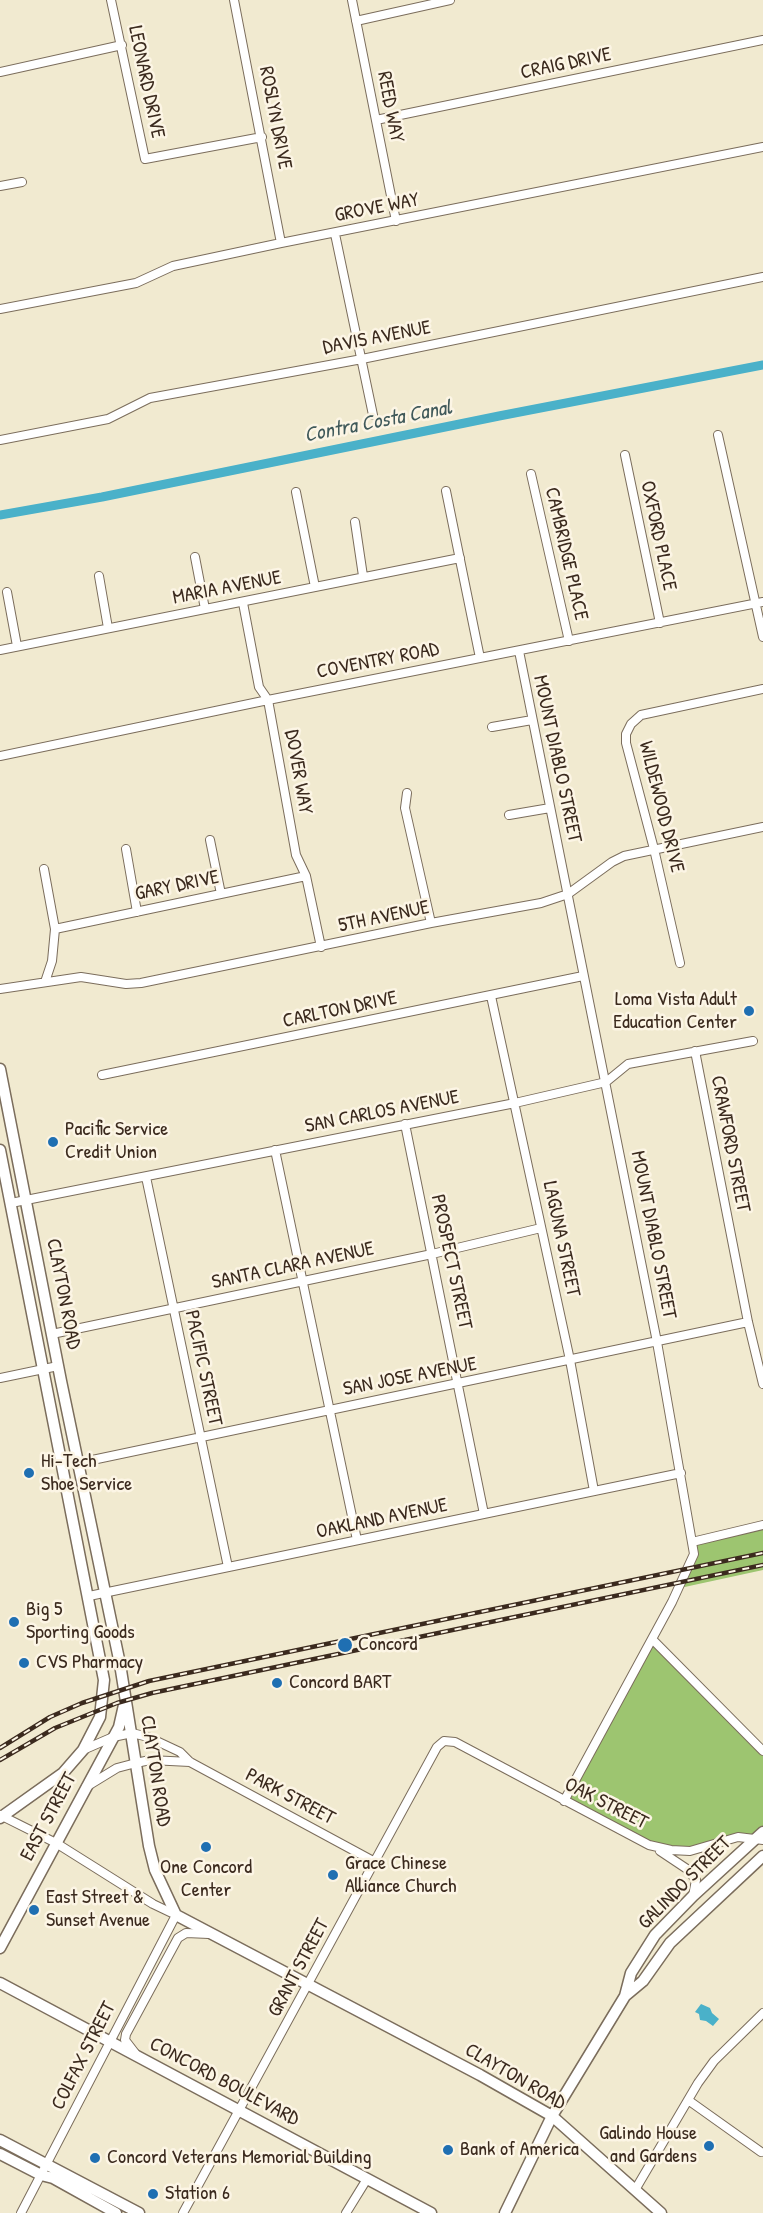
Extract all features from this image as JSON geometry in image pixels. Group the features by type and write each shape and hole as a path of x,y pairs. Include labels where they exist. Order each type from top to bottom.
{"main road":[{"name":"CLAYTON ROAD","path":"0,1069 58,1366 120,1664 149,1846 155,1870 176,1915 480,2075 552,2116 661,2213"},
{"name":"CLAYTON ROAD","path":"0,1150 104,1680 100,1717 83,1750 63,1773 1,1816"},
{"name":"EAST STREET","path":"0,1948 113,1737 125,1702"},
{"name":"GALINDO STREET","path":"504,2213 552,2116 625,1996 631,1973 655,1935 693,1896 760,1837"},
{"name":"GALINDO STREET","path":"625,1996 644,1981 670,1943 763,1856"},
{"name":"CONCORD BOULEVARD","path":"0,1983 431,2213"},
{"path":"0,2140 139,2213"},
{"path":"0,2154 52,2178 116,2213"}],"street":[{"name":"LEONARD DRIVE","path":"111,0 145,159 262,136"},
{"name":"ROSLYN DRIVE","path":"234,0 281,243"},
{"name":"REED WAY","path":"352,0 396,221"},
{"path":"356,21 450,0"},
{"name":"CRAIG DRIVE","path":"376,120 763,40"},
{"path":"0,72 122,45"},
{"name":"GROVE WAY","path":"0,309 136,283 173,266 281,243 763,147"},
{"path":"0,186 22,182"},
{"path":"335,234 374,415"},
{"name":"DAVIS AVENUE","path":"0,440 108,419 150,398 362,359 763,277"},
{"path":"718,435 759,602 763,637"},
{"name":"OXFORD PLACE","path":"625,455 660,623"},
{"name":"CAMBRIDGE PLACE","path":"531,474 569,641"},
{"path":"446,491 480,658"},
{"path":"296,492 315,587"},
{"path":"354,522 363,576"},
{"path":"195,557 205,609"},
{"name":"MARIA AVENUE","path":"0,650 460,558"},
{"path":"99,576 108,628"},
{"path":"7,592 17,646"},
{"name":"COVENTRY ROAD","path":"0,756 759,602"},
{"name":"DOVER WAY","path":"243,603 259,687 268,700 296,855 306,876 321,947"},
{"name":"MOUNT DIABLO STREET","path":"519,651 657,1342 694,1554 680,1588 564,1801"},
{"name":"WILDEWOOD DRIVE","path":"680,963 654,849 626,743 626,734 631,724 641,716 763,689"},
{"path":"492,727 532,720"},
{"path":"407,793 405,808 430,923"},
{"path":"509,815 550,808"},
{"name":"5TH AVENUE","path":"0,989 81,977 126,984 141,983 430,923 541,903 568,894 624,856 763,827"},
{"path":"210,840 221,894"},
{"path":"126,849 137,912"},
{"path":"44,869 55,929 52,961 45,982"},
{"name":"GARY DRIVE","path":"55,929 306,876"},
{"name":"CARLTON DRIVE","path":"102,1075 583,976"},
{"name":"LAGUNA STREET","path":"491,996 570,1360 594,1491"},
{"name":"SAN CARLOS AVENUE","path":"11,1203 515,1103 606,1082 628,1064 753,1041"},
{"name":"CRAWFORD STREET","path":"695,1051 748,1322 763,1384"},
{"name":"PROSPECT STREET","path":"405,1124 484,1514"},
{"path":"274,1150 357,1540"},
{"name":"PACIFIC STREET","path":"146,1177 228,1567"},
{"name":"SANTA CLARA AVENUE","path":"52,1334 432,1254 541,1228"},
{"name":"SAN JOSE AVENUE","path":"78,1463 748,1322"},
{"path":"0,1378 58,1366"},
{"name":"OAKLAND AVENUE","path":"89,1596 681,1473"},
{"path":"692,1542 763,1525"},
{"path":"652,1639 763,1751"},
{"path":"83,1750 113,1737 132,1733"},
{"name":"PARK STREET","path":"132,1733 148,1737 180,1752 190,1762 375,1862"},
{"name":"OAK STREET","path":"444,1741 455,1742 650,1845 671,1851 690,1851 738,1837 760,1837"},
{"name":"GRANT STREET","path":"183,2213 437,1747 444,1741"},
{"name":"PARK STREET","path":"86,1787 117,1768 136,1763 150,1760 190,1762"},
{"path":"1,1816 56,1843 153,1904 176,1915"},
{"path":"650,1845 687,1869 696,1880 693,1896"},
{"name":"COLFAX STREET","path":"21,2213 176,1915"},
{"name":"COLFAX STREET","path":"137,2056 125,2040 126,2034 178,1938 186,1933 209,1934"},
{"path":"635,2190 698,2083 714,2061 763,2013"},
{"path":"688,2100 761,2152"},
{"path":"346,2213 367,2179"}],"green space":[{"path":"763,1525 763,1570 680,1588 694,1554 692,1542"},
{"path":"652,1639 763,1751 763,1832 755,1839 738,1837 690,1851 649,1845 564,1801"}],"water":[{"path":"701,2004 710,2008 719,2019 713,2026 700,2020 699,2014 695,2012"}],"waterway":[{"name":"Contra Costa Canal","path":"0,515 102,497 763,365"}],"railway":[{"path":"0,1748 50,1717 82,1703 149,1681 763,1553"},
{"path":"0,1760 55,1728 117,1703 152,1693 763,1565"}],"place":[{"name":"Loma Vista Adult Education Center","path":"749,1011"},
{"name":"Pacific Service Credit Union","path":"53,1142"},
{"name":"Hi-Tech Shoe Service","path":"29,1473"},
{"name":"Big 5 Sporting Goods","path":"14,1622"},
{"name":"Concord","path":"345,1645"},
{"name":"CVS Pharmacy","path":"24,1663"},
{"name":"Concord BART","path":"277,1683"},
{"name":"One Concord Center","path":"206,1847"},
{"name":"Grace Chinese Alliance Church","path":"333,1875"},
{"name":"East Street & Sunset Avenue","path":"34,1910"},
{"name":"Galindo House and Gardens","path":"709,2146"},
{"name":"Bank of America","path":"448,2150"},
{"name":"Concord Veterans Memorial Building","path":"95,2158"},
{"name":"Station 6","path":"153,2194"}]}
